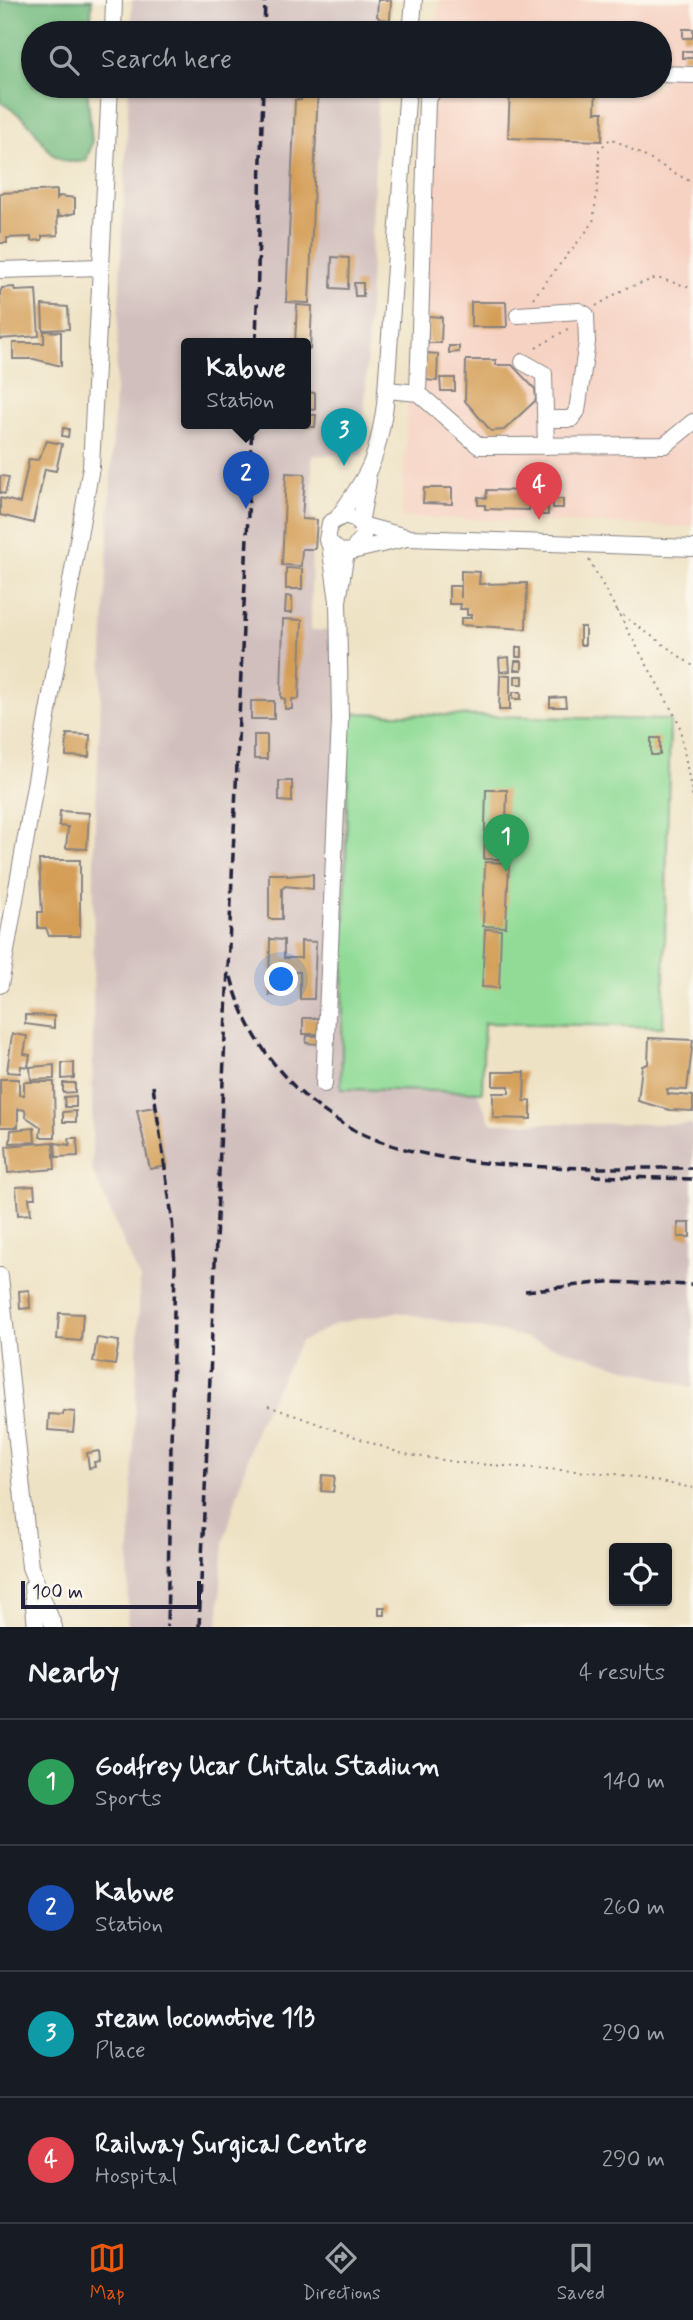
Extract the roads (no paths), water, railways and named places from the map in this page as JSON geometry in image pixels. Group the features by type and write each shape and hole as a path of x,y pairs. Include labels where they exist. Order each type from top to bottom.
{"street":[{"path":"113,21 114,0"},
{"path":"412,21 414,0"},
{"path":"672,74 693,75"},
{"path":"0,985 4,948 92,467 109,98"},
{"path":"324,1084 340,720 338,601 327,528 369,475 378,454 387,390 407,98"},
{"path":"418,393 429,98"},
{"path":"0,270 101,267"},
{"path":"518,314 579,311 586,315 587,342 577,411 571,419 545,419"},
{"path":"523,362 544,374 546,446"},
{"path":"387,390 418,393 479,446 665,445 693,422"},
{"path":"338,601 349,552 363,537 361,524 369,475"},
{"path":"339,516 351,516 361,524 410,538 693,548"},
{"path":"330,545 349,552 410,538"},
{"path":"0,1276 36,1627"},
{"path":"30,1567 54,1627"}],"railway":[{"path":"264,21 265,0"},
{"path":"256,338 263,98"},
{"path":"199,1627 252,429"},
{"path":"231,977 252,1030 284,1076 327,1114 377,1140 412,1151 491,1164 575,1168 693,1168"},
{"path":"153,1086 172,1217 175,1265 167,1627"},
{"path":"592,1176 693,1179"},
{"path":"525,1291 607,1282 693,1285"}],"place":[{"name":"steam locomotive 113","path":"344,466"},
{"name":"Kabwe","path":"246,509"},
{"name":"Railway Surgical Centre","path":"539,520"},
{"name":"Godfrey Ucar Chitalu Stadium","path":"506,872"}]}
